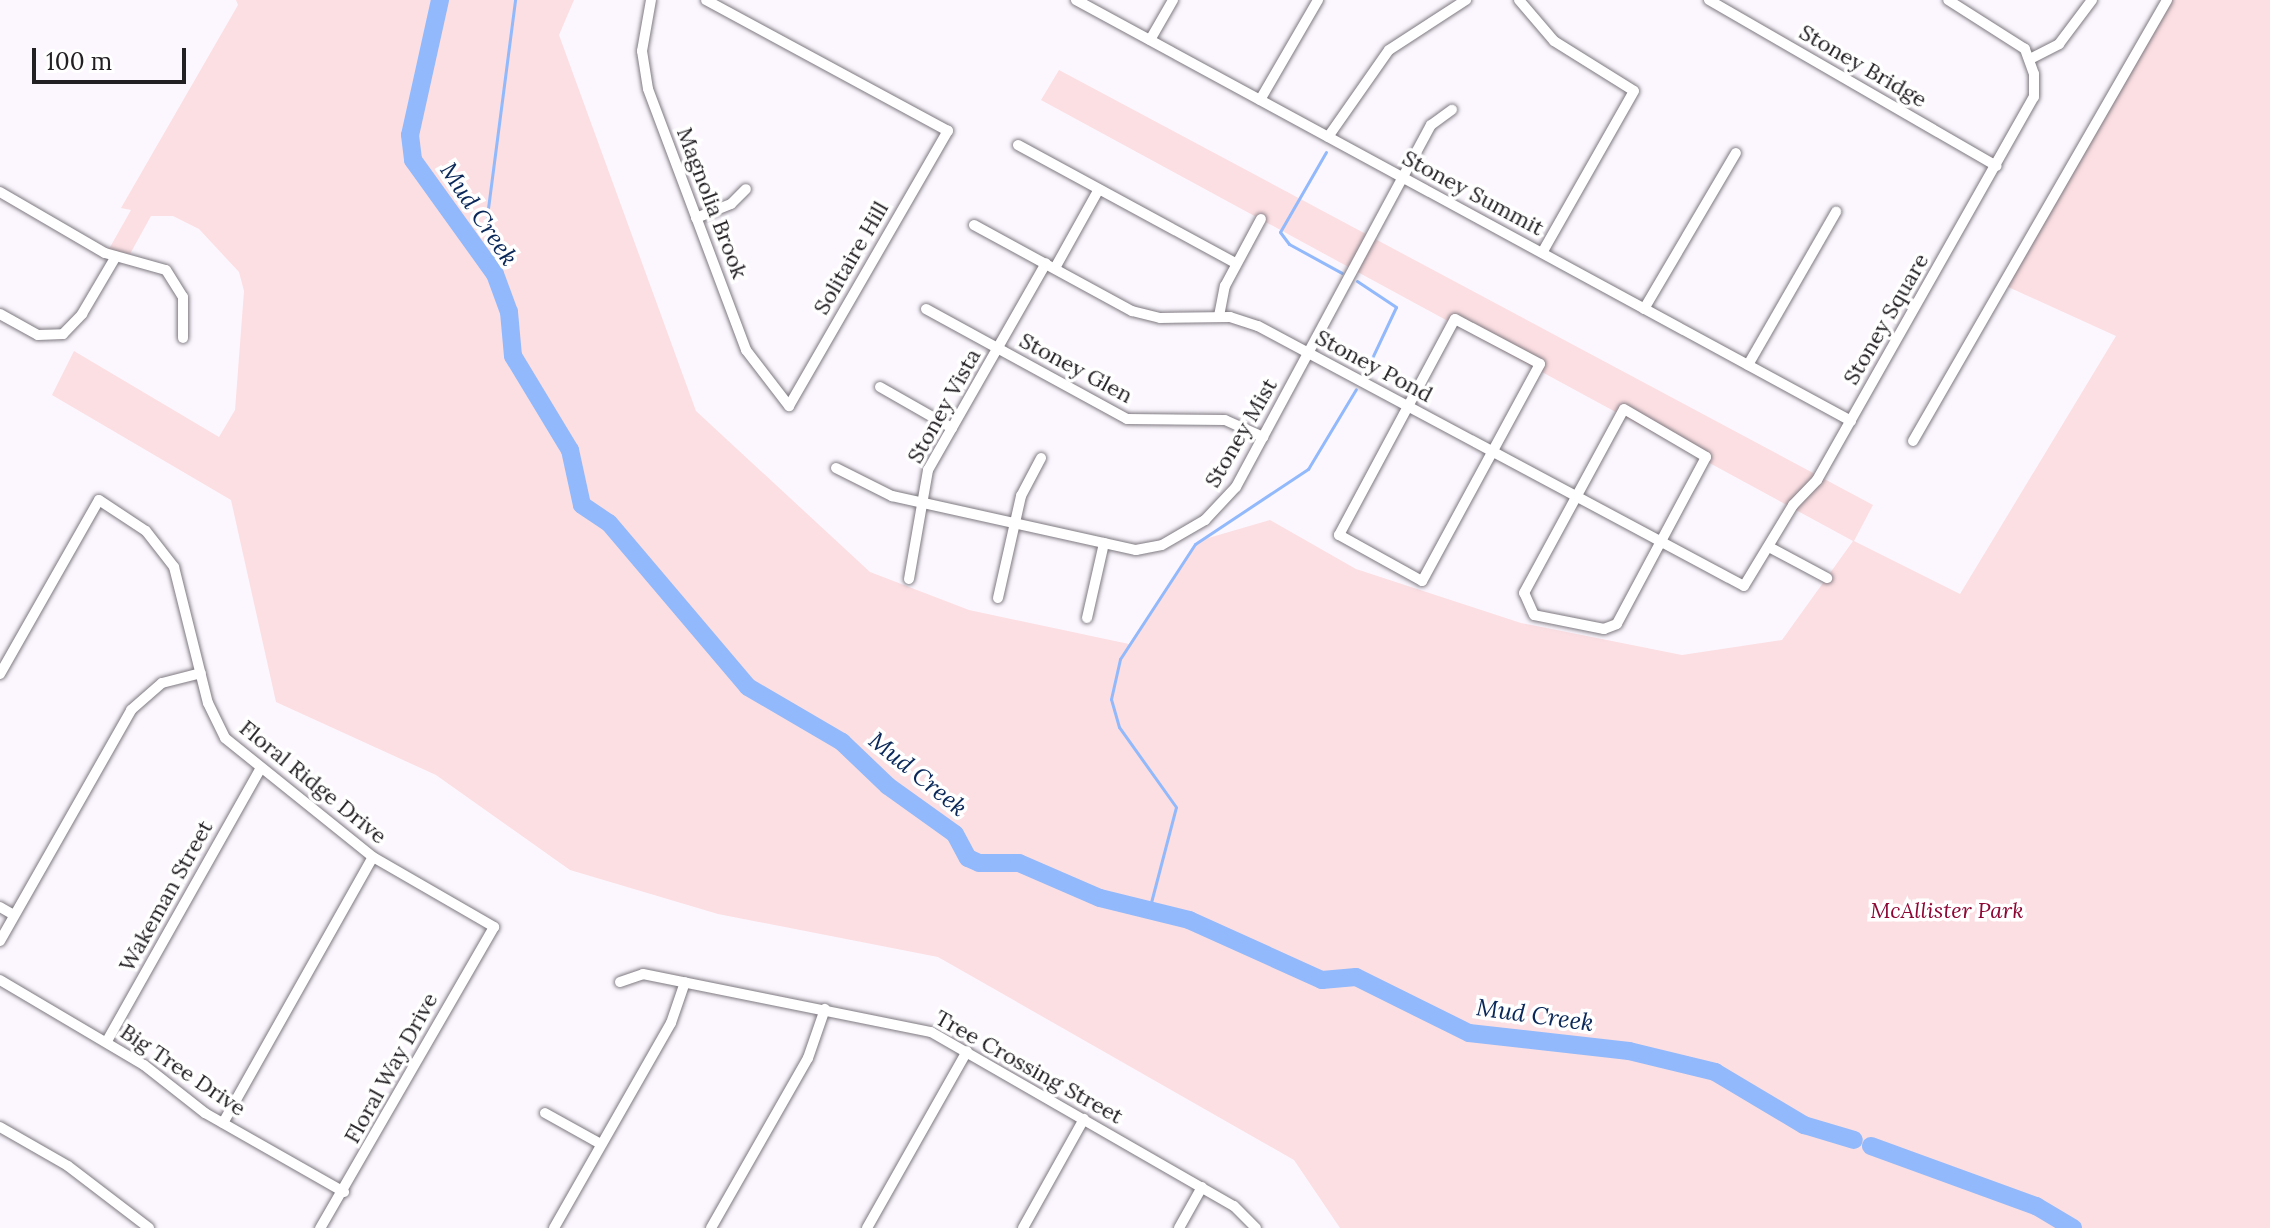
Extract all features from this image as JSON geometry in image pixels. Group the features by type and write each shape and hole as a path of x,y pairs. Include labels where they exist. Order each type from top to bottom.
{"street":[{"name":"Magnolia Brook","path":"651,0 643,66 746,350 789,406"},
{"name":"Solitaire Hill","path":"706,0 948,131 789,406"},
{"name":"Stoney Summit","path":"1076,0 1851,421"},
{"path":"1150,40 1173,0"},
{"path":"1260,100 1318,0"},
{"path":"1328,137 1389,50 1466,0"},
{"path":"1519,0 1554,41 1634,91 1542,253"},
{"name":"Stoney Bridge","path":"1709,0 1996,166"},
{"path":"1948,0 2003,31 2030,59 2059,44 2092,0"},
{"path":"1913,441 2167,0"},
{"name":"Stoney Square","path":"1744,586 1793,505 1816,482 2034,97 2030,59"},
{"name":"Stoney Mist","path":"836,468 874,489 924,503 1104,543 1154,548 1205,520 1231,494 1437,118 1452,110"},
{"path":"1018,145 1235,263"},
{"path":"1644,309 1736,153"},
{"path":"696,218 731,204 746,189"},
{"name":"Stoney Vista","path":"909,579 928,470 997,349 1099,189"},
{"path":"0,192 115,258 156,264 169,273 183,297 183,338"},
{"path":"1748,365 1836,212"},
{"path":"1219,316 1235,263 1261,219"},
{"name":"Stoney Pond","path":"974,225 1151,317 1219,316 1258,326 1660,545 1744,586"},
{"path":"0,314 38,335 63,334 82,314 115,258"},
{"name":"Stoney Glen","path":"926,309 1140,423 1225,420 1263,437"},
{"path":"1455,319 1540,364 1493,454 1422,581 1339,535 1455,319"},
{"path":"880,387 952,428"},
{"path":"1624,409 1706,457 1660,545 1612,628 1526,609 1524,593 1624,409"},
{"path":"998,598 1014,524 1041,458"},
{"name":"Floral Ridge Drive","path":"0,674 99,500 146,531 168,557 217,726 260,770 373,857 494,927"},
{"path":"1087,618 1104,543"},
{"path":"1769,547 1827,578"},
{"path":"0,941 131,710 162,683 201,673"},
{"name":"Wakeman Street","path":"107,1041 260,770"},
{"path":"223,1123 373,857"},
{"path":"0,907 14,915"},
{"name":"Floral Way Drive","path":"320,1228 344,1192 494,927"},
{"name":"Tree Crossing Street","path":"620,982 635,974 918,1028 967,1051 1202,1187 1256,1228"},
{"name":"Big Tree Drive","path":"0,980 107,1041 223,1123 344,1192"},
{"path":"554,1228 671,1023 685,982"},
{"path":"711,1228 808,1058 825,1009"},
{"path":"867,1228 967,1051"},
{"path":"545,1113 601,1144"},
{"path":"1023,1228 1084,1119"},
{"path":"0,1127 68,1166 149,1228"},
{"path":"1179,1228 1202,1187"}],"green space":[{"name":"McAllister Park","path":"236,0 574,0 559,35 696,411 870,572 969,610 1129,644 1198,541 1270,520 1356,569 1521,623 1682,655 1782,640 1853,541 1041,100 1059,70 1873,505 1854,541 1960,594 2116,336 2006,286 2172,0 2270,0 2270,1228 1340,1228 1294,1160 938,957 718,914 570,870 436,775 276,702 231,500 52,395 74,351 219,437 235,410 244,291 239,272 199,229 173,216 151,216 130,254 109,249 131,210 121,208 238,5"}],"waterway":[{"name":"Mud Creek","path":"440,0 410,135 413,160 495,274 509,312 513,356 570,450 582,505 609,523 748,687 842,742 888,786 955,834 968,858 979,863 1019,863 1100,898 1189,920 1322,980 1356,977 1469,1033 1629,1051 1715,1072 1804,1125 1854,1140"},
{"path":"495,274 487,216 515,0"},
{"path":"1326,152 1280,232 1289,244 1342,273"},
{"path":"1357,281 1396,307 1365,373"},
{"path":"1149,910 1176,807 1119,727 1111,699 1120,659 1195,544 1308,469 1356,389"},
{"name":"Mud Creek","path":"1871,1146 2036,1206 2073,1228"}]}
